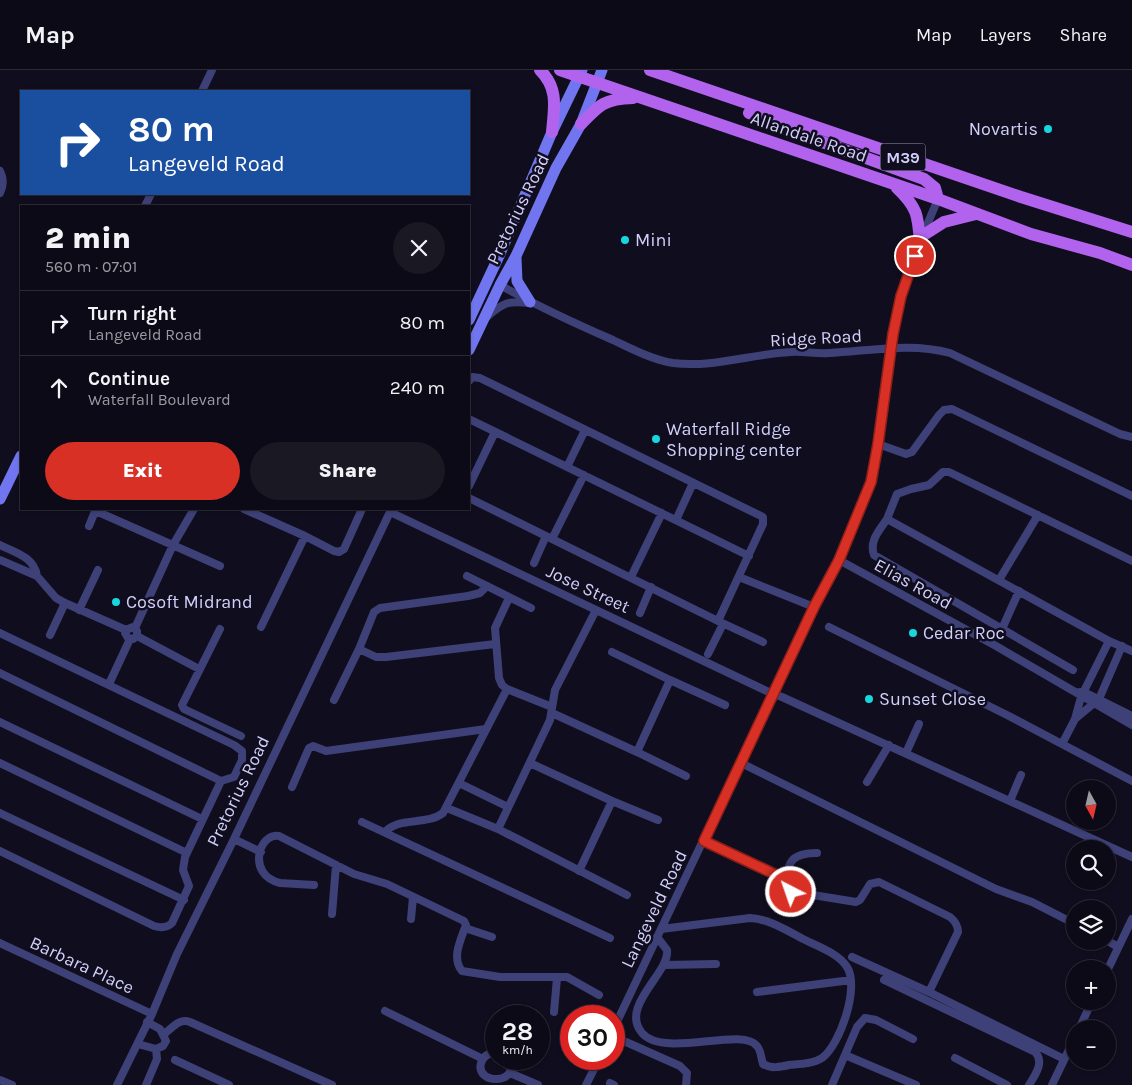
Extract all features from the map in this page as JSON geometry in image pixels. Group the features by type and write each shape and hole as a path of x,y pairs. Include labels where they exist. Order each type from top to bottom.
{"main road":[{"path":"540,70 549,82 554,95 552,132"},
{"name":"Allandale Road","path":"560,70 580,73 597,82 895,186 938,199 1031,234 1100,253 1132,265"},
{"name":"Allandale Road","path":"650,70 670,75 720,94 1021,197 1132,232"},
{"path":"720,94 740,108 803,135 924,179 935,188 938,199"},
{"path":"581,124 595,109 613,99 640,97"},
{"path":"895,186 908,199 918,218 921,240"},
{"path":"921,240 944,222 976,214"}],"street":[{"path":"202,90 212,70"},
{"name":"Pretorius Road","path":"470,348 516,256 556,168 581,124 602,70"},
{"name":"Pretorius Road","path":"470,318 580,73"},
{"path":"0,171 3,177 3,186 0,193"},
{"name":"Langeveld Road","path":"625,1005 814,607 839,560 871,482 901,296 938,199"},
{"path":"516,256 517,281 532,303"},
{"path":"470,319 487,295 500,285"},
{"name":"Ridge Road","path":"500,285 532,303 637,351 672,363 711,363 791,352 825,353 917,347 934,348 950,353 1112,430 1132,437"},
{"path":"485,318 498,306 511,301 532,303"},
{"path":"470,380 472,377 477,377 763,517 764,522 739,577 708,654"},
{"path":"878,444 906,454 912,452 939,415 944,410 952,409 1132,496"},
{"path":"470,420 749,556"},
{"path":"567,467 585,430"},
{"path":"470,484 495,432"},
{"path":"0,499 20,458"},
{"path":"1073,670 874,556 871,548 872,542 887,519 897,494 929,485 943,472 949,472 1132,561"},
{"path":"534,563 584,475"},
{"path":"676,520 694,483"},
{"path":"470,498 763,642"},
{"path":"89,526 96,510 220,566"},
{"path":"109,684 134,634 173,545 193,510"},
{"path":"261,512 334,551 342,551 362,510"},
{"name":"Pretorius Road","path":"117,1085 152,1014 177,954 234,840 390,512"},
{"name":"Jose Street","path":"390,512 773,694 889,745 1132,857"},
{"path":"631,577 662,513"},
{"path":"999,580 1038,515"},
{"path":"887,519 1132,651"},
{"path":"262,627 305,536"},
{"path":"0,545 27,558 36,567 37,576"},
{"path":"0,560 37,576 56,598 65,603 126,630 131,627 134,634 199,669"},
{"name":"Elias Road","path":"839,560 1081,694 1132,716"},
{"path":"79,610 98,570"},
{"path":"468,576 531,608"},
{"path":"739,577 814,607"},
{"path":"334,700 359,649 374,612 380,608 468,596 480,593 488,586"},
{"path":"640,613 651,587"},
{"path":"1002,629 1019,591"},
{"path":"509,598 495,628 499,678 502,685 686,776"},
{"path":"50,634 65,603"},
{"path":"498,829 552,710 555,690 596,610"},
{"path":"830,627 1132,781"},
{"path":"220,629 184,700 184,708 242,736"},
{"path":"0,633 239,748 242,751 242,760 235,776 222,781 0,673"},
{"path":"1062,744 1075,719 1081,694 1109,640"},
{"path":"359,649 376,657 386,657 495,644"},
{"path":"1075,719 1096,701 1122,646"},
{"path":"612,652 725,705"},
{"path":"637,752 670,680"},
{"path":"386,832 395,824 438,817 447,808 507,688"},
{"name":"Elias Road","path":"1096,701 1132,725"},
{"path":"0,722 202,819"},
{"path":"906,753 919,724"},
{"path":"292,787 310,748 313,746 326,751 486,729"},
{"path":"867,782 889,745"},
{"path":"530,762 658,820"},
{"path":"741,762 996,889 1032,902 1066,919"},
{"path":"0,763 187,853"},
{"path":"1010,801 1021,775"},
{"path":"0,851 158,927 164,927 172,923 184,900 189,885 183,870 187,853 222,781"},
{"path":"459,784 508,807"},
{"path":"579,871 612,800"},
{"path":"447,808 498,829 627,895"},
{"path":"0,813 184,900"},
{"path":"362,822 610,938"},
{"path":"314,885 280,883 270,879 261,871 260,852 267,838 276,835 354,874 387,884 464,920 466,924 458,952 458,966 462,971 500,977 564,977 599,995"},
{"path":"234,840 260,852"},
{"path":"704,841 785,879"},
{"path":"817,853 803,853 796,856 785,879 785,887 791,892 853,903 860,900 870,884 879,882 950,917 958,927 958,932 929,992"},
{"path":"332,914 336,865"},
{"path":"411,919 413,897"},
{"path":"758,918 775,924 836,956 848,967 851,980 847,1017 828,1052 821,1059 775,1067 763,1064 759,1048 750,1040 726,1039 682,1043 648,1038 643,1034 637,1023 639,1006 650,984 667,958 667,950 659,933 758,918"},
{"path":"1112,960 1131,922"},
{"path":"465,928 492,937"},
{"name":"Barbara Place","path":"0,943 152,1014"},
{"path":"852,956 1064,1059"},
{"path":"664,965 716,964"},
{"path":"554,1012 558,978"},
{"path":"758,992 851,980"},
{"path":"884,980 1035,1052 1038,1055 1039,1066 1029,1085"},
{"path":"385,1011 483,1059 481,1068 485,1077 489,1080 498,1082 507,1078 511,1070"},
{"path":"832,1085 857,1027 865,1018 876,1020 913,1039"},
{"path":"164,1034 177,1022 186,1020 332,1085"},
{"path":"138,1044 156,1049 163,1046 166,1041 160,1029 147,1022"},
{"path":"626,1042 680,1066 687,1073 686,1085"},
{"path":"146,1085 156,1059 156,1049"},
{"path":"845,1055 916,1085"},
{"path":"1052,1085 1066,1055"},
{"path":"955,1058 1008,1085"},
{"path":"175,1060 229,1085"},
{"path":"586,1085 594,1070"},
{"path":"510,1073 538,1085"},
{"path":"0,1080 12,1085"}],"place":[{"name":"Novartis","path":"1048,129"},
{"name":"Mini","path":"625,240"},
{"name":"Waterfall Ridge Shopping center","path":"656,439"},
{"name":"Cosoft Midrand","path":"116,602"},
{"name":"Cedar Roc","path":"913,633"},
{"name":"Sunset Close","path":"869,699"}],"route":[{"path":"791,892 784,885 785,879 704,841 814,607 839,560 871,482 893,334 908,271 915,256"}]}
